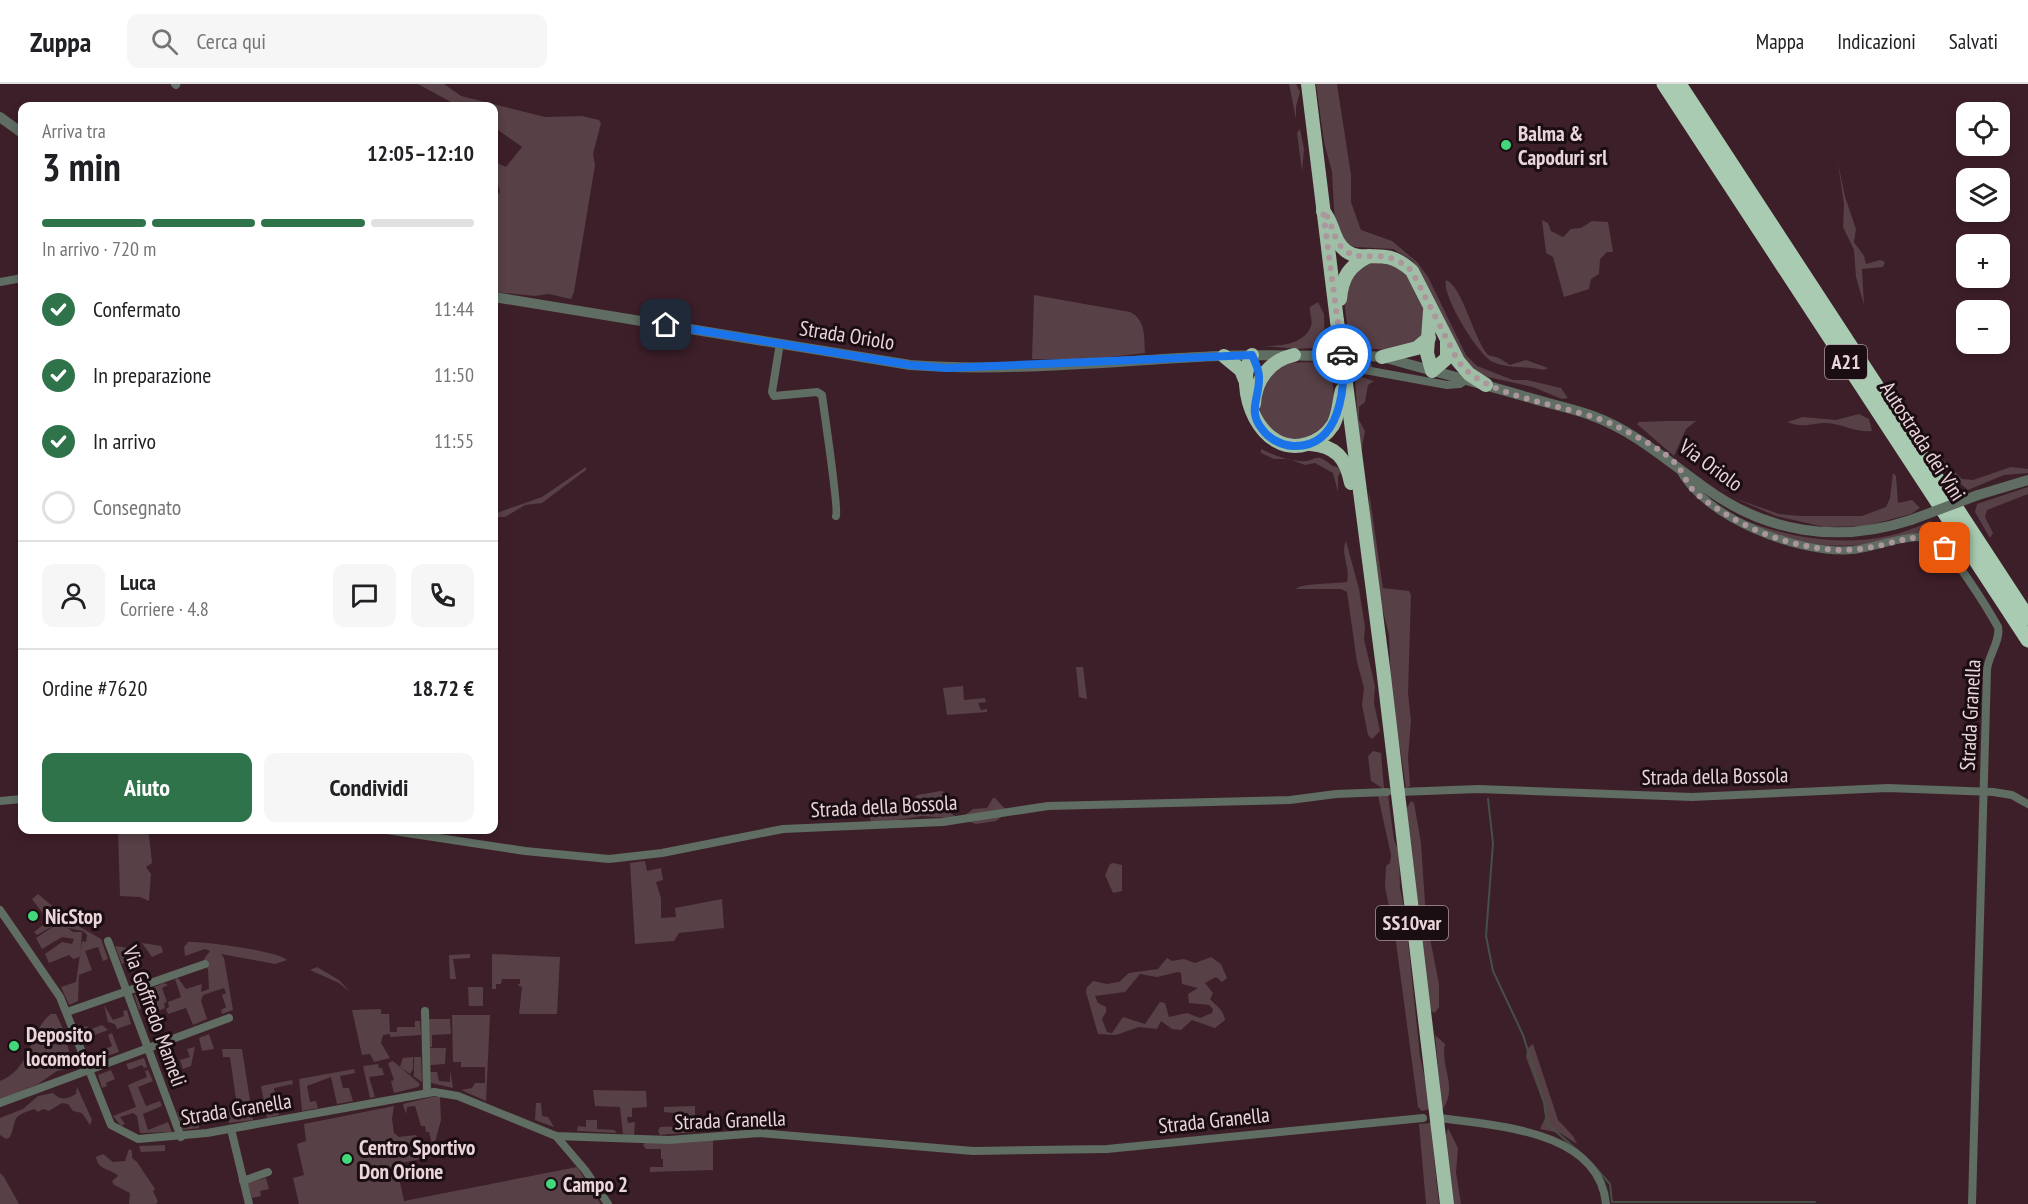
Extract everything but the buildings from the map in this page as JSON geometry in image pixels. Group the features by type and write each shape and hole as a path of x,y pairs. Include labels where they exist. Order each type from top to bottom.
{"highway":[{"name":"SS10var","path":"1308,84 1345,376 1344,394 1383,668 1447,1204"},
{"name":"Autostrada dei Vini","path":"1664,84 2028,640"},
{"name":"Autostrada dei Vini","path":"1679,84 2028,618"},
{"path":"1323,211 1330,218 1340,245 1351,254 1388,256 1400,261 1415,276 1462,367 1486,385"},
{"path":"1337,321 1343,279 1352,267 1371,255"},
{"path":"1427,300 1431,321 1428,358 1432,371 1447,358 1446,338"},
{"path":"1382,357 1412,350 1429,338"},
{"path":"1252,355 1254,412 1257,422 1270,438 1289,446 1322,445 1338,452 1344,459 1352,489 1360,495"},
{"path":"1253,382 1277,361 1294,355"},
{"path":"1224,356 1253,382"},
{"path":"1310,444 1319,440 1332,426 1344,394"}],"street":[{"path":"0,117 18,130"},
{"path":"0,282 18,279"},
{"name":"Strada Oriolo","path":"498,298 910,365 947,368 1085,364 1224,356"},
{"path":"780,344 772,392 774,396 818,392 822,396 832,486 838,510 836,516"},
{"name":"Via Oriolo","path":"1356,355 1382,357 1593,416 1634,436 1727,503 1766,521 1791,529 1852,533 1885,528 2028,480"},
{"path":"1224,356 1326,356"},
{"path":"1365,370 1447,385 1460,384 1466,380"},
{"name":"Strada Granella","path":"1677,465 1684,478 1698,494 1751,527 1781,540 1817,548 1851,550 1925,537 1932,538 1945,548 1999,631 1988,659 1972,1204"},
{"name":"Strada della Bossola","path":"1400,792 1478,789 1692,797 1848,788 1984,792 2012,795 2028,804"},
{"name":"Strada della Bossola","path":"413,834 525,851 609,859 662,854 783,829 943,822 1048,806 1290,800 1336,794 1387,792"},
{"path":"0,801 18,799"},
{"name":"Strada Granella","path":"0,910 51,981 68,1012 111,1125 134,1138 181,1137 427,1092 458,1096 556,1136 669,1140 759,1133 973,1151 1085,1151 1423,1118"},
{"name":"Via Goffredo Mameli","path":"108,941 181,1137"},
{"path":"68,1012 205,964"},
{"path":"425,1011 427,1092"},
{"path":"0,1103 229,1018"},
{"path":"1440,1118 1511,1128 1553,1140 1592,1169 1601,1182 1606,1204"},
{"path":"231,1129 249,1204"},
{"path":"556,1136 585,1170 608,1204"},
{"path":"243,1180 268,1172"}],"shaded area":[{"path":"418,84 444,84 461,96 485,102 451,102"},
{"path":"1289,84 1296,84 1300,92 1296,106 1296,119"},
{"path":"1316,84 1337,84 1351,175 1351,202 1361,230 1392,241 1417,262 1428,277 1466,355 1477,366 1513,380 1527,380 1561,388 1568,398 1562,399 1533,387 1479,375 1459,351 1413,261 1393,249 1355,247 1345,243 1335,226 1332,172 1324,142"},
{"path":"498,105 545,117 582,116 599,120 601,123 593,154 595,165 571,299 549,294 535,296 498,292 498,195 500,192 498,163 506,167 522,147 498,130"},
{"path":"1300,129 1304,149 1302,171 1297,133"},
{"path":"1838,163 1845,197 1856,229 1854,242 1864,256 1866,264 1880,260 1885,262 1883,267 1862,269 1864,305 1856,277 1854,250 1843,227 1844,204"},
{"path":"1542,220 1548,223 1551,231 1563,237 1571,229 1581,228 1592,221 1608,222 1613,252 1607,252 1600,259 1599,274 1591,279 1589,289 1564,297 1553,257 1546,253"},
{"path":"1372,261 1396,265 1405,273 1426,311 1424,334 1417,342 1397,350 1350,348 1344,300 1351,275"},
{"path":"1446,280 1458,292 1488,355 1499,358 1510,365 1526,360 1548,368 1544,370 1505,366 1487,357 1479,349 1455,311 1446,288"},
{"path":"1034,295 1130,312 1142,324 1145,353 1086,360 1032,359"},
{"path":"1318,302 1324,314 1325,347 1298,349 1263,346 1290,343 1303,337 1311,326 1310,307"},
{"path":"1290,363 1330,363 1334,400 1332,413 1324,425 1301,438 1286,438 1273,431 1264,421 1259,407 1259,393 1265,379 1279,367"},
{"path":"1363,363 1372,364 1372,367 1362,370 1361,377 1374,381 1368,385 1365,402 1359,407 1359,420 1365,431 1360,458 1355,378 1356,366"},
{"path":"1859,414 1869,419 1872,431 1860,431 1830,423 1801,425 1787,422 1803,417 1836,420"},
{"path":"1696,421 1686,429 1674,456 1637,424"},
{"path":"1261,449 1288,459 1274,459 1261,453"},
{"path":"1321,458 1339,468 1341,471 1338,477 1338,492 1333,473 1315,463 1305,465 1291,460 1305,461"},
{"path":"1941,458 1962,479 1973,480 2011,467 2028,469 2028,473 2004,475 1968,490 1942,468"},
{"path":"586,467 586,470 542,503 525,505 505,517 498,517 498,513 542,497"},
{"path":"1893,473 1896,476 1898,503 1912,500 1920,508 1911,514 1866,526 1824,527 1776,516 1734,498 1779,514 1862,516 1886,507 1890,498"},
{"path":"2028,487 2028,494 1987,510 1985,517 1993,533 1990,538 1975,512 1977,504"},
{"path":"1369,492 1383,588 1409,591 1411,595 1408,693 1411,721 1408,757 1410,786 1406,788 1391,689 1389,635 1379,595 1368,518"},
{"path":"1744,520 1789,534 1837,540 1885,537 1908,531 1930,521 1933,523 1931,530 1927,532 1882,543 1847,546 1811,544 1794,540 1760,529"},
{"path":"1346,541 1359,589 1365,627 1364,639 1375,686 1374,703 1380,731 1372,739 1368,735 1362,705 1364,688 1357,662 1347,592 1341,589 1296,589 1311,585 1347,582 1348,572 1344,551"},
{"path":"1076,667 1083,667 1087,699 1079,697"},
{"path":"963,686 964,700 985,698 986,702 978,703 981,710 987,709 987,712 947,715 943,688"},
{"path":"1373,751 1381,753 1384,789 1371,781 1368,756"},
{"path":"945,792 947,802 930,804 931,811 946,810 955,816 964,816 973,809 987,808 993,798 1006,810 1004,815 996,821 976,824 961,819 922,816 872,824 868,813 876,802 889,798 894,809 908,811 917,795"},
{"path":"1388,795 1394,840 1399,852 1400,888 1405,912 1420,1056 1430,1102 1429,1109 1422,1111 1418,1107 1395,935 1385,887 1386,866 1390,863 1391,855 1378,796"},
{"path":"1411,801 1414,803 1421,843 1426,918 1439,984 1439,1007 1435,1013 1431,1011 1428,998 1407,824 1406,810"},
{"path":"118,834 147,834 152,863 146,867 151,874 149,901 140,897 120,896"},
{"path":"645,861 647,871 661,868 663,880 656,882 661,898 661,918 676,917 675,908 722,899 724,928 679,933 674,941 635,944 630,863"},
{"path":"1110,864 1122,865 1122,891 1113,893 1105,875"},
{"path":"38,894 56,909 65,911 73,923 78,922 80,927 101,939 108,959 103,961 98,947 85,951 92,970 79,975 78,1001 69,1005 61,987 76,982 80,957 73,959 69,955 49,963 45,954 62,942 72,944 74,939 62,937 42,949 36,938 60,922 37,935 34,932 52,918 49,913 44,915 32,899","holes":["68,928 83,931 87,935 86,942 82,941 80,952 82,932 73,932"]},
{"path":"188,942 256,950 287,960 275,964 221,954 224,958 233,1010 222,1014 221,1010 226,1007 222,995 226,993 224,988 203,995 201,1001 207,1019 193,1025 186,1008 168,1014 166,1009 169,1007 168,1002 181,997 175,979 178,978 186,989 202,984 201,992 209,989 208,970 204,959 210,951 205,949 185,956 184,947"},
{"path":"142,943 161,946 163,952 152,957"},
{"path":"115,946 141,950 142,954 122,964"},
{"path":"470,954 470,958 453,959 456,979 450,979 449,955"},
{"path":"492,954 560,957 557,1014 519,1014 522,987 517,985 520,984 520,979 502,979 501,984 496,984 496,989 492,989"},
{"path":"1211,957 1221,964 1227,978 1222,982 1216,977 1205,983 1213,993 1210,999 1221,1011 1225,1020 1215,1028 1192,1020 1181,1030 1172,1029 1161,1021 1157,1029 1139,1027 1116,1035 1098,1034 1086,992 1087,987 1093,981 1107,984 1119,982 1129,973 1158,969 1167,958 1172,961 1184,959 1195,963","holes":["1181,973 1182,984 1198,988 1188,994 1189,1003 1209,1005 1213,1009 1212,1013 1200,1018 1187,1013 1169,1017 1165,1003 1160,1002 1145,1024 1123,1017 1112,1033 1107,1032 1102,1019 1106,1007 1098,1003 1095,996 1125,992 1140,974 1157,977"]},
{"path":"317,967 339,980 350,992 339,983 310,970"},
{"path":"164,983 168,985 162,988 167,1002 164,1003 165,1008 158,1011 154,993 142,998 144,1005 139,1010 134,995"},
{"path":"468,987 483,987 483,1006 469,1006"},
{"path":"104,1005 113,1020 124,1016 123,1011 127,1010 131,1024 117,1029 115,1024 108,1022"},
{"path":"381,1009 381,1014 389,1014 390,1032 397,1032 397,1027 415,1027 415,1021 420,1021 421,1035 390,1037 390,1034 383,1035 381,1043 390,1058 374,1062 370,1054 362,1055 352,1010"},
{"path":"51,1014 56,1014 64,1031 73,1067 57,1071 38,1084 0,1100 0,1081 19,1068 39,1029"},
{"path":"452,1015 490,1015 486,1101 461,1090 472,1088 475,1083 485,1083 485,1067 461,1067 461,1062 453,1062"},
{"path":"428,1019 450,1019 451,1034 432,1035 432,1047 429,1047"},
{"path":"102,1025 108,1030 84,1039 80,1028 87,1026 89,1030"},
{"path":"112,1033 119,1052 107,1056 105,1049 112,1046 108,1035"},
{"path":"209,1034 214,1049 202,1051 199,1038"},
{"path":"1435,1035 1445,1044 1444,1053 1449,1086 1447,1102 1442,1110"},
{"path":"1533,1044 1558,1120 1573,1136 1577,1144 1560,1133 1540,1129 1546,1116 1545,1108 1526,1057 1527,1049"},
{"path":"195,1047 191,1066 183,1069 180,1060 190,1057 187,1049"},
{"path":"429,1048 446,1048 445,1064 430,1065"},
{"path":"222,1049 242,1049 253,1120 229,1123 228,1108 237,1106 230,1057 223,1057"},
{"path":"413,1057 413,1069 410,1074 400,1067 403,1058"},
{"path":"414,1057 421,1057 422,1082 413,1076"},
{"path":"144,1058 147,1067 144,1068 142,1065 129,1070 126,1064"},
{"path":"393,1061 420,1084 418,1087 394,1093 391,1081 394,1080 388,1063"},
{"path":"378,1064 384,1075 369,1077 375,1097 370,1098 363,1066"},
{"path":"354,1069 355,1073 340,1076 343,1088 349,1088 353,1101 337,1104 331,1077 307,1086 310,1102 316,1101 318,1108 302,1111 299,1079"},
{"path":"111,1070 115,1079 106,1083 107,1086 102,1088 98,1075"},
{"path":"148,1070 153,1081 138,1087 146,1106 160,1101 162,1106 143,1114 148,1130 168,1122 172,1132 140,1133 137,1116 133,1113 120,1117 125,1124 121,1126 113,1116 136,1107 128,1085 147,1077 145,1071"},
{"path":"450,1070 453,1088 431,1083 430,1072 437,1072 439,1081 450,1082"},
{"path":"292,1080 293,1084 274,1088 279,1115 267,1118 261,1086"},
{"path":"77,1087 92,1120 90,1125 82,1113 73,1111 68,1104 62,1103 49,1111 43,1109 38,1112 34,1109 21,1114 16,1119 10,1137 6,1139 0,1135 0,1118 23,1109 38,1096 53,1093 61,1098 70,1097 76,1094"},
{"path":"593,1090 646,1091 647,1107 632,1108 632,1117 627,1117 628,1123 635,1122 634,1135 623,1134 620,1107 595,1106"},
{"name":"Centro Sportivo Don Orione","path":"440,1097 441,1120 431,1157 396,1164 404,1201 577,1167 601,1204 299,1204 293,1178 304,1175 297,1144 306,1141 304,1124 394,1106 392,1119 394,1133 399,1137 416,1135 423,1149 430,1149 432,1144 429,1132 426,1132 425,1126 421,1126 415,1106 407,1107 406,1114 403,1104"},
{"path":"536,1103 541,1103 542,1116 548,1117 554,1127 535,1120"},
{"path":"695,1106 695,1132 660,1135 658,1131 660,1127 685,1126 685,1114 664,1112 664,1107"},
{"path":"186,1110 185,1118 190,1119 190,1124 199,1125 199,1128 183,1130 177,1112"},
{"path":"586,1120 597,1120 597,1129 614,1130 617,1133 577,1131 578,1126 586,1127"},
{"path":"1432,1123 1439,1204 1426,1204 1419,1124"},
{"path":"1448,1128 1458,1148 1456,1172 1461,1204 1453,1204 1444,1141"},
{"path":"713,1139 713,1170 650,1172 650,1167 663,1167 663,1159 661,1159 661,1149 646,1149 643,1145 645,1143"},
{"path":"165,1145 165,1151 141,1152 139,1146"},
{"path":"129,1149 132,1151 132,1158 155,1189 153,1191 158,1202 156,1204 129,1204 130,1193 114,1185 112,1181 118,1176 97,1162 96,1157 103,1154 113,1162 125,1161"},
{"path":"0,1173 4,1177 19,1204 0,1204"},
{"path":"266,1178 269,1189 260,1191 261,1196 252,1198 248,1183"}],"waterway":[{"path":"1488,799 1493,843 1486,936 1493,971 1523,1035 1544,1102 1547,1124 1583,1155"},
{"path":"1595,1167 1610,1184 1612,1202 1815,1202"}],"tunnel":[{"path":"1326,356 1356,355"}],"way so far":[{"path":"1342,354 1323,211 1330,218 1332,229 1340,245 1351,254 1388,256 1400,261 1412,271 1454,355 1469,374 1486,385 1593,416 1615,425 1677,465 1690,488 1706,500 1751,527 1781,540 1831,550 1851,550 1925,537 1932,538 1945,548"}],"place":[{"name":"Balma & Capoduri srl","path":"1506,145"},
{"name":"NicStop","path":"33,916"},
{"name":"Deposito locomotori","path":"14,1046"},
{"name":"Centro Sportivo Don Orione","path":"347,1159"},
{"name":"Campo 2","path":"551,1184"}],"route":[{"path":"666,325 910,365 947,368 1085,364 1252,355 1260,380 1254,398 1257,422 1270,438 1289,446 1310,444 1319,440 1332,426 1337,417 1345,376 1342,354"}]}
